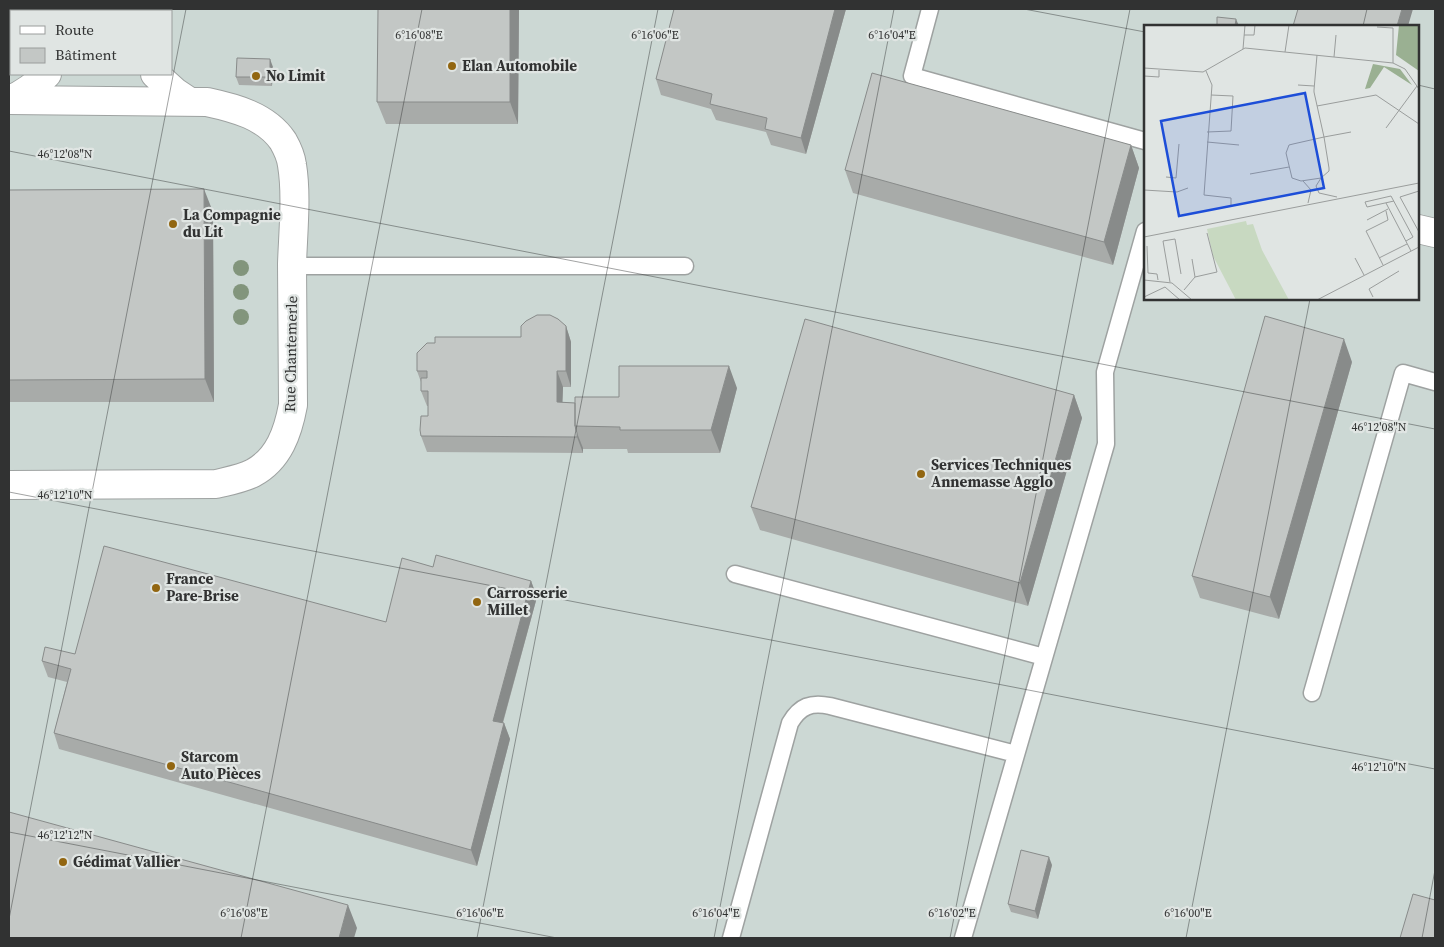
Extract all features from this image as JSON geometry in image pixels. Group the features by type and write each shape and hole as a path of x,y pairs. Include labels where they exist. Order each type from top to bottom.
{"street":[{"name":"Rue Chantemerle","path":"9,100 24,93 46,75"},
{"path":"156,75 175,92 190,102"},
{"name":"Rue Chantemerle","path":"9,100 207,102 223,105 268,124 284,142 292,164 294,182 292,266 293,405 286,435 279,448 267,462 254,472 240,478 216,484 9,485"},
{"path":"1419,229 1435,233"}],"lane":[{"path":"930,9 912,76 1144,141"},
{"path":"963,938 1106,444 1105,372 1144,235"},
{"path":"292,266 685,266"},
{"path":"1312,693 1403,373 1435,382"},
{"path":"735,574 1044,657"},
{"path":"731,938 790,722 801,709 811,705 823,704 1016,754"}],"shaded area":[{"path":"9,9 1435,9 1435,938 9,938"}],"building":[{"name":"Elan Automobile","path":"378,9 510,9 510,102 377,102"},
{"path":"674,9 835,9 801,138 765,129 767,118 710,104 712,94 656,79"},
{"path":"1298,9 1402,9 1397,25 1293,25"},
{"path":"1217,17 1236,19 1235,25 1217,25"},
{"path":"237,58 270,59 270,77 236,77"},
{"path":"872,73 1131,145 1104,242 845,170"},
{"path":"204,189 205,379 9,380 9,190"},
{"path":"537,315 550,315 566,326 566,371 557,371 557,402 575,403 577,437 421,436 421,416 428,416 428,391 421,391 421,378 427,378 427,371 417,371 417,353 427,343 435,343 435,337 521,337 521,326"},
{"path":"1265,316 1344,339 1270,597 1192,576"},
{"name":"Services Techniques Annemasse Agglo","path":"805,319 1074,395 1020,583 751,507"},
{"path":"619,366 729,366 711,430 620,430 620,427 575,426 575,397 619,397"},
{"path":"104,546 386,622 402,558 433,567 436,555 531,581 493,721 504,723 471,850 54,733 71,669 42,661 45,647 75,654"},
{"name":"Gédimat Vallier","path":"9,812 348,905 339,938 9,938"},
{"path":"1021,850 1049,857 1035,911 1008,904"},
{"path":"1413,894 1435,900 1435,938 1400,938"}],"place":[{"name":"Elan Automobile","path":"452,66"},
{"name":"No Limit","path":"256,76"},
{"name":"La Compagnie du Lit","path":"173,224"},
{"name":"Services Techniques Annemasse Agglo","path":"921,474"},
{"name":"France Pare-Brise","path":"156,588"},
{"name":"Carrosserie Millet","path":"477,602"},
{"name":"Starcom Auto Pièces","path":"171,766"},
{"name":"Gédimat Vallier","path":"63,862"}]}
